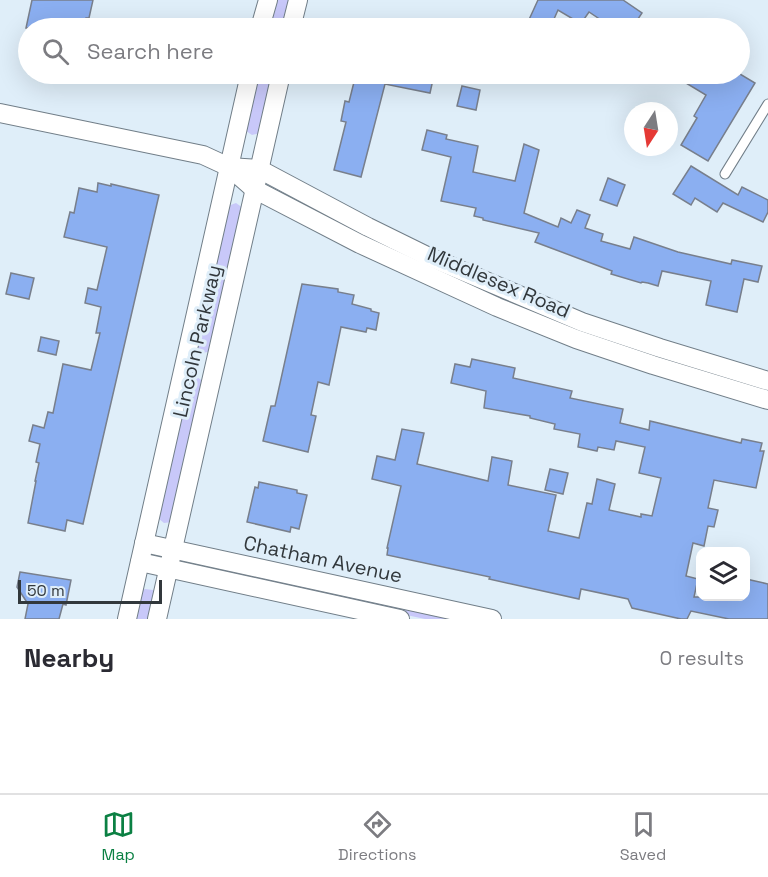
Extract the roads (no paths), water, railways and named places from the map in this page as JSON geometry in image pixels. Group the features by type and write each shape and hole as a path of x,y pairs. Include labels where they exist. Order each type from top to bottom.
{"street":[{"path":"263,18 268,0"},
{"path":"293,18 297,0"},
{"name":"Lincoln Parkway","path":"127,619 248,84"},
{"name":"Lincoln Parkway","path":"157,619 278,84"},
{"name":"Middlesex Road","path":"0,113 197,153 229,167 255,189 418,272 579,330 660,348 768,381"},
{"name":"Middlesex Road","path":"229,167 259,169 368,227 653,365 768,400"},
{"path":"185,363 214,369"},
{"name":"Chatham Avenue","path":"144,543 492,619"},
{"path":"140,562 400,619"}],"lane":[{"path":"724,174 768,104"}]}
